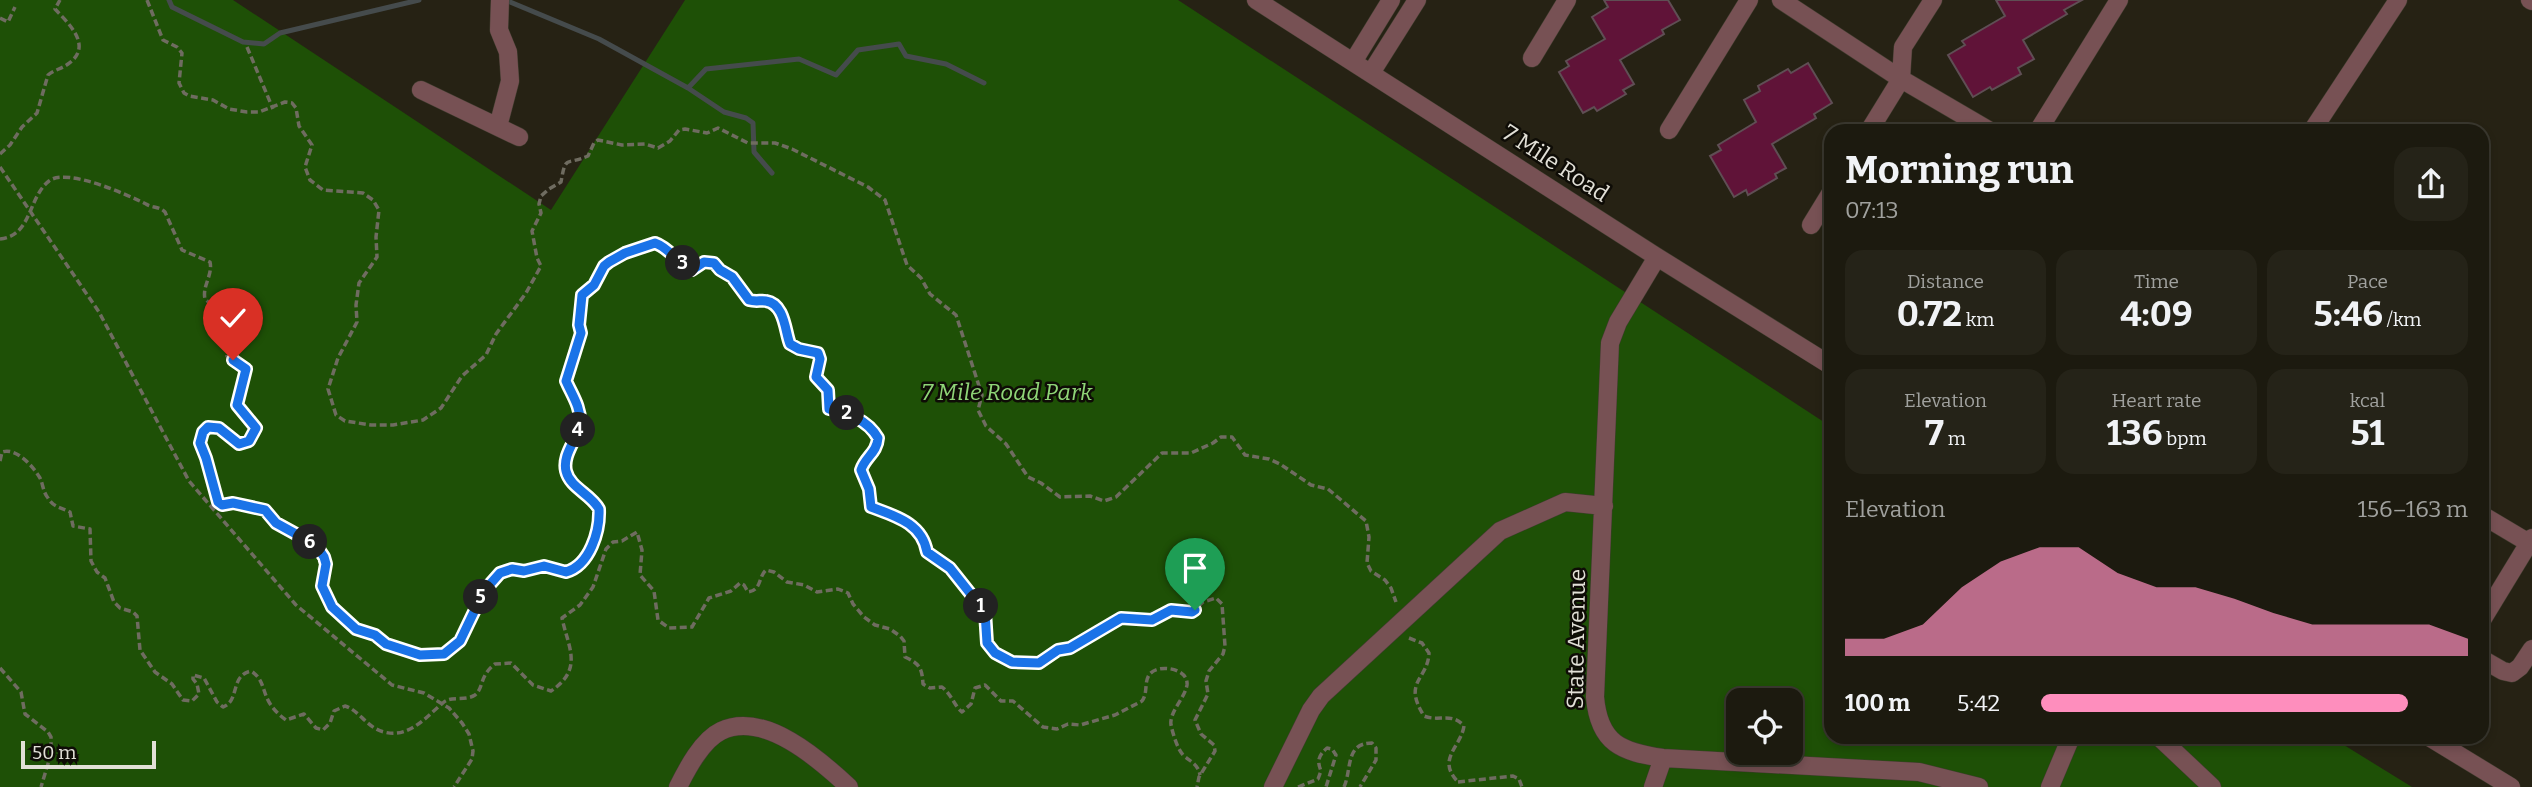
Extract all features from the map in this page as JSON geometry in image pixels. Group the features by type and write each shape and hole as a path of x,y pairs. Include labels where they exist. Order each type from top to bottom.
{"street":[{"path":"496,126 510,81 508,52 499,30 500,0"},
{"name":"7 Mile Road","path":"1256,0 1824,361"},
{"path":"1353,62 1391,0"},
{"path":"1371,74 1417,0"},
{"path":"1532,58 1567,0"},
{"path":"1669,130 1749,0"},
{"path":"1781,0 1901,79 1978,124"},
{"path":"1873,124 1901,79 1903,47 1933,0"},
{"path":"2042,124 2119,0"},
{"path":"2317,124 2398,0"},
{"path":"421,90 519,137"},
{"path":"1811,225 1824,204"},
{"name":"State Avenue","path":"1657,257 1618,322 1610,343 1596,708 1606,733 1632,754 1919,772 1979,787"},
{"path":"1273,787 1311,710 1321,696 1500,531 1564,502 1604,506"},
{"path":"2489,519 2530,540 2489,608"},
{"path":"2489,663 2512,673 2520,667 2532,649"},
{"path":"678,787 688,766 702,748 720,731 739,727 764,729 793,741 849,787"},
{"path":"2050,787 2068,744"},
{"path":"2166,744 2212,787"},
{"path":"2441,744 2511,787"},
{"path":"1653,787 1663,758"}],"path":[{"path":"0,154 37,113 48,75 71,62 78,49 72,25 55,9 61,0"},
{"path":"147,0 163,40 177,47 182,53 178,78 184,93 217,101 229,109 244,112 259,112 289,101 295,106 299,126 312,145 304,167 310,180 326,192 363,193 379,207 377,257 359,283 357,322 338,358 328,389 336,415 345,421 371,425 423,420 442,408 462,376 486,355 496,334 526,293 541,266 532,232 541,213 541,196 561,182 564,165 588,156 594,143 603,140 622,145 645,144 658,148 670,141 679,130 707,132 718,128 748,143 775,143 868,187 885,200 907,265 921,278 930,294 956,315 982,395 978,410 980,417 1006,444 1028,477 1060,497 1090,496 1104,501 1110,500 1162,453 1191,453 1221,437 1232,437 1245,455 1269,459 1311,485 1328,489 1366,520 1369,537 1367,563 1371,571 1385,580 1391,588 1405,635 1422,643 1429,653 1427,665 1417,680 1415,691 1418,706 1424,716 1435,720 1447,717 1464,726 1451,753 1450,762 1450,770 1458,782"},
{"path":"0,18 8,22 15,7"},
{"path":"247,47 273,108"},
{"path":"0,167 99,312 189,481 296,605 392,685 424,693 442,704 462,723 469,734 473,751 472,759 454,787"},
{"path":"0,239 19,231 26,223 30,210 47,182 54,178 71,178 107,187 149,206 160,208 168,217 182,250 210,262 211,270 204,294 208,303 226,318 228,356 246,369 237,405 256,428 249,441 239,444 219,428 208,427 203,432 200,443 218,502 222,505 233,503 265,510 276,523 316,545 326,564 322,586 332,607 356,629 375,635 386,644 420,655 444,654 460,641 484,591 500,573 544,566 566,572 579,566 589,552 596,535 599,509 566,474 565,464 580,423 579,409 566,381 581,333 581,303 585,291 594,285 609,262 625,253 655,243 688,269 692,270 704,262 714,263 732,277 749,300 765,300 774,305 786,324 790,344 818,353 820,359 816,377 828,390 829,409 853,415 874,431 878,438 875,452 861,470 869,489 871,507 895,514 915,529 927,552 950,568 985,612 987,643 1001,657 1012,662 1039,663 1058,650 1070,648 1121,618 1152,620 1171,610 1192,612 1208,599 1216,598 1222,604 1225,646 1223,654 1209,671 1206,681 1208,694 1195,720 1201,734 1214,745 1215,751 1199,777 1197,787"},
{"path":"0,461 5,451 13,451 21,456 41,480 49,501 58,509 70,512 73,526 90,529 90,561 105,579 111,598 120,608 136,614 140,650 155,672 172,684 183,700 192,701 199,694 193,679 193,674 196,674 204,678 220,705 226,707 232,701 239,678 245,672 251,671 262,682 267,700 277,713 289,720 304,714 316,728 321,729 327,727 337,708 345,706 378,730 385,733 402,733 411,730 446,700 459,700 478,693 488,669 501,663 511,663 528,680 541,689 551,691 572,667 569,638 562,618 575,609 588,594 604,551 609,545 637,532 642,550 640,575 654,591 658,620 669,628 692,627 709,598 731,591 740,583 748,592 752,592 759,585 761,575 766,570 775,572 787,582 810,586 817,592 838,589 848,593 864,617 880,628 890,629 900,636 904,641 905,657 918,664 923,671 923,684 930,688 942,687 952,695 962,712 971,704 975,688 985,685 1001,701 1013,701 1043,727 1057,729 1069,724 1080,725 1115,715 1142,701 1148,677 1152,672 1163,668 1181,673 1186,677 1187,684 1171,724 1178,747 1197,766 1199,777"},
{"path":"0,668 21,692 25,714 51,737 51,754 41,787"},
{"path":"1344,787 1352,751 1358,746 1372,743 1376,748 1376,760 1360,787"},
{"path":"1298,787 1318,779 1321,771 1318,760 1327,748 1332,749 1336,755 1326,787"},
{"path":"1454,787 1458,782 1513,776 1519,779 1522,787"}],"green space":[{"name":"7 Mile Road Park","path":"0,0 233,0 551,210 685,0 1178,0 1824,422 1824,744 2342,744 2412,787 0,787"}],"building":[{"path":"1604,0 1668,0 1680,20 1662,30 1664,34 1620,60 1634,84 1623,90 1626,94 1597,111 1594,107 1583,113 1559,72 1569,66 1566,61 1605,39 1592,17 1608,7"},
{"path":"1996,0 2082,0 2064,10 2067,14 2023,40 2034,59 2018,68 2021,74 1973,97 1948,55 1965,45 1962,41 2005,16"},
{"path":"1808,63 1832,103 1814,114 1816,118 1772,144 1786,168 1775,174 1777,178 1748,195 1746,190 1734,197 1710,156 1721,150 1718,145 1756,122 1744,100 1760,91 1758,86 1788,69 1791,73"}],"waterway":[{"path":"169,0 172,7 243,42 264,44 280,33 419,0"},
{"path":"510,2 599,39 688,88 706,69 799,59 836,75 858,50 899,44 906,56 946,64 984,83"},
{"path":"688,88 724,112 746,118 753,123 754,152 772,173"}],"route":[{"path":"233,360 246,369 237,405 256,428 249,441 244,444 232,441 225,432 214,426 208,427 200,437 201,449 218,502 222,505 233,503 265,510 276,523 316,545 326,564 322,586 332,607 356,629 375,635 386,644 420,655 444,654 460,641 484,591 500,573 505,570 524,571 544,566 566,572 579,566 589,552 596,535 599,509 566,474 565,464 580,423 579,409 566,381 566,374 581,333 579,325 582,295 594,285 609,262 625,253 655,243 688,269 692,270 708,261 714,263 723,273 732,277 749,300 765,300 774,305 784,319 790,344 818,353 820,359 816,377 828,390 829,409 853,415 874,431 878,438 875,452 861,470 869,489 871,507 895,514 915,529 929,555 950,568 985,612 987,643 995,653 1012,662 1039,663 1058,650 1078,644 1121,618 1152,620 1171,610 1195,610"}]}
